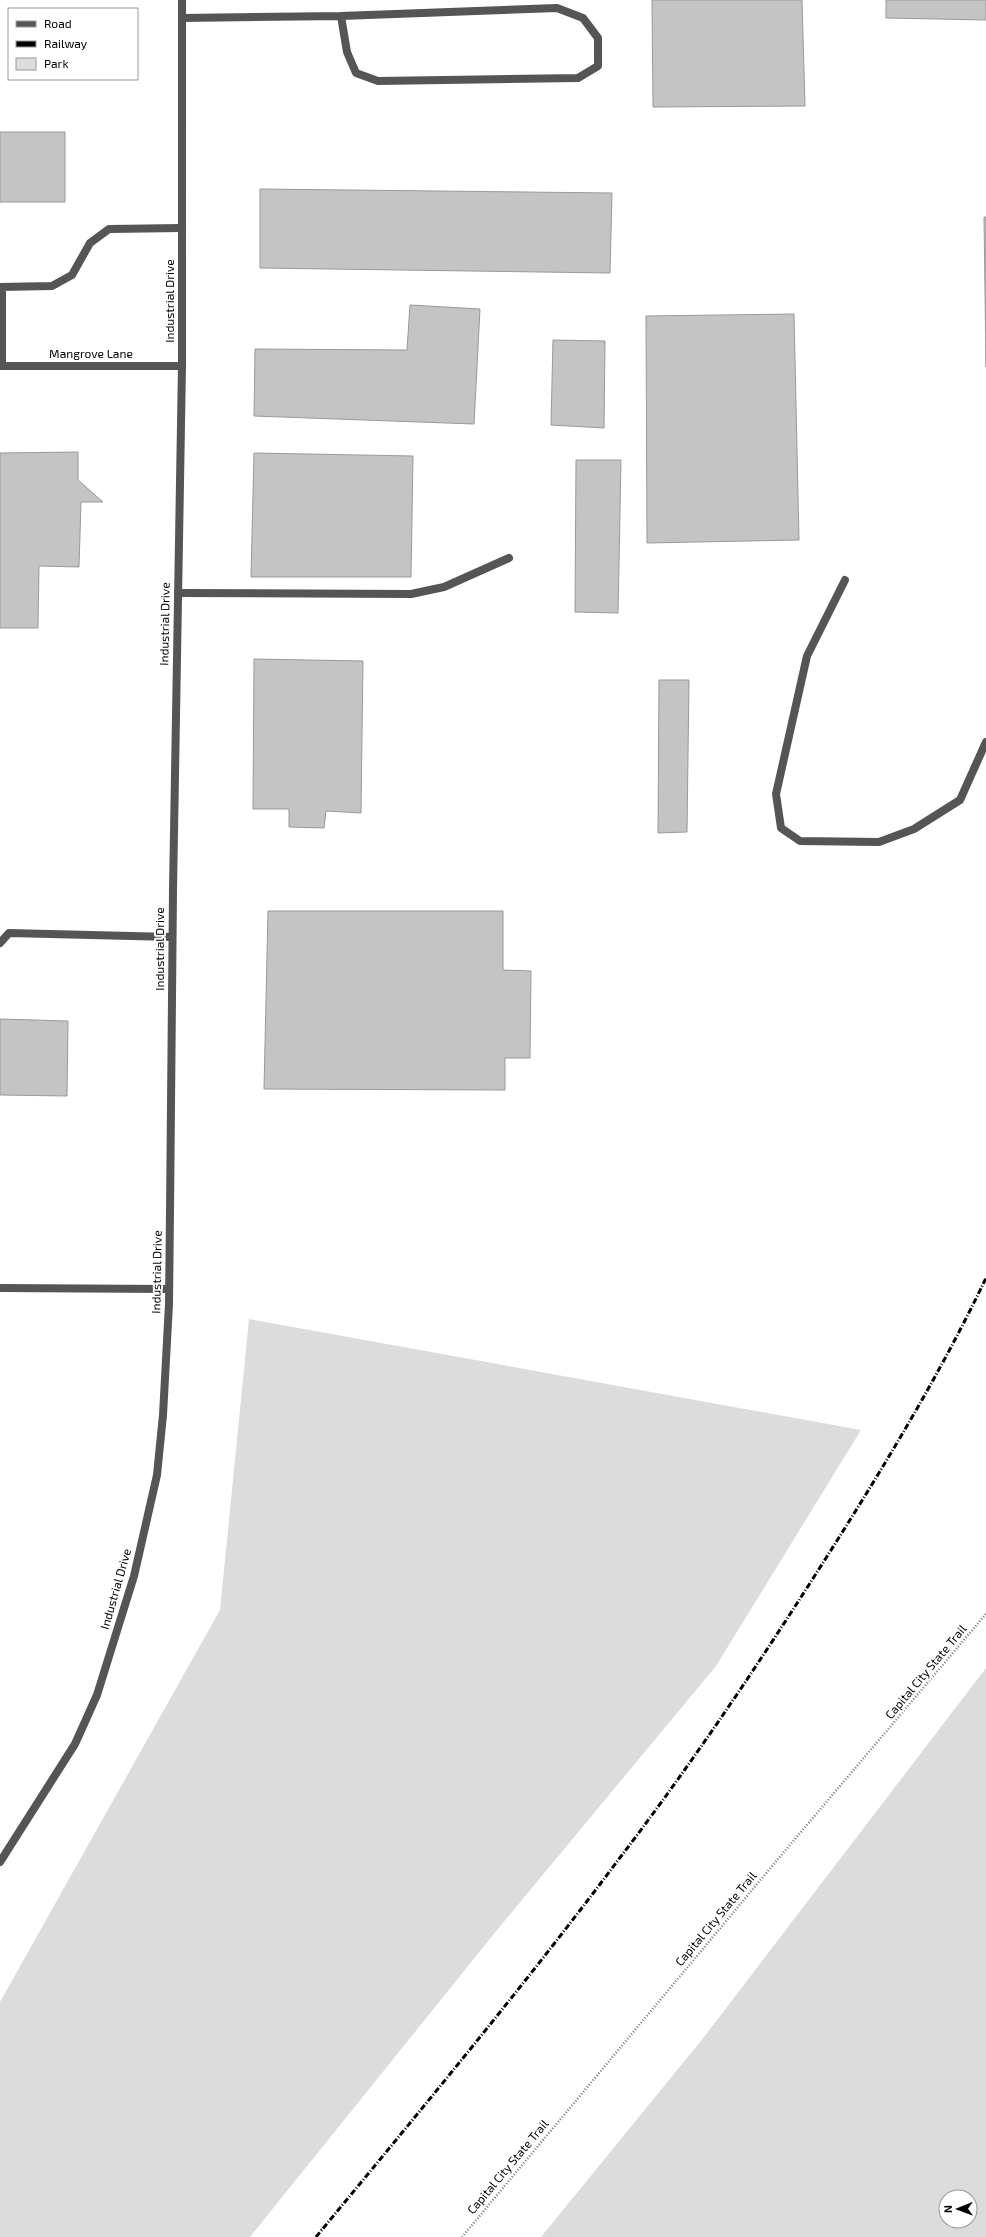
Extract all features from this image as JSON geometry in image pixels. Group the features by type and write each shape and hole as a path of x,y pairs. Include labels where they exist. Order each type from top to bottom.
{"street":[{"name":"Industrial Drive","path":"0,1862 75,1744 97,1695 134,1576 157,1475 163,1415 169,1289 172,937 182,366 182,0"},
{"path":"182,18 341,16 557,8 583,18 598,38 598,66 578,78 378,81 356,73 347,52 341,16"},
{"path":"1,366 1,287 52,286 72,275 90,243 109,229 182,228"},
{"name":"Mangrove Lane","path":"1,366 182,366"},
{"path":"178,592 411,594 444,588 509,558"},
{"path":"845,580 807,656 776,794 781,828 800,842 879,842 914,829 960,800 986,742"},
{"path":"0,943 9,933 172,937"},
{"path":"0,1288 169,1289"}],"path":[{"name":"Capital City State Trail","path":"462,2237 772,1865 986,1614"}],"green space":[{"path":"249,1319 861,1430 716,1666 497,1930 250,2237 0,2237 0,2002 220,1610"},
{"path":"986,1668 986,2237 541,2237 704,2037"}],"building":[{"path":"652,0 802,0 805,106 653,107"},
{"path":"886,0 986,0 986,20 886,18"},
{"path":"0,132 65,132 65,202 0,202"},
{"path":"260,189 612,193 610,273 260,268"},
{"path":"984,217 986,217 986,367"},
{"path":"410,305 480,309 474,424 254,416 255,349 407,350"},
{"path":"794,314 799,540 647,543 646,316"},
{"path":"553,340 605,341 604,428 551,425"},
{"path":"78,452 78,480 103,502 81,502 79,567 39,566 38,628 0,628 0,453"},
{"path":"254,453 413,456 411,577 251,577"},
{"path":"576,460 621,460 618,613 575,612"},
{"path":"254,659 363,661 361,813 326,811 324,828 289,827 289,809 253,809"},
{"path":"659,680 689,680 687,832 658,833"},
{"path":"268,911 503,911 503,970 531,971 530,1058 505,1058 505,1090 264,1089"},
{"path":"0,1019 68,1021 67,1096 0,1095"}],"railway":[{"path":"316,2237 471,2048 585,1904 679,1778 733,1700 838,1539 916,1411 986,1278"}]}
